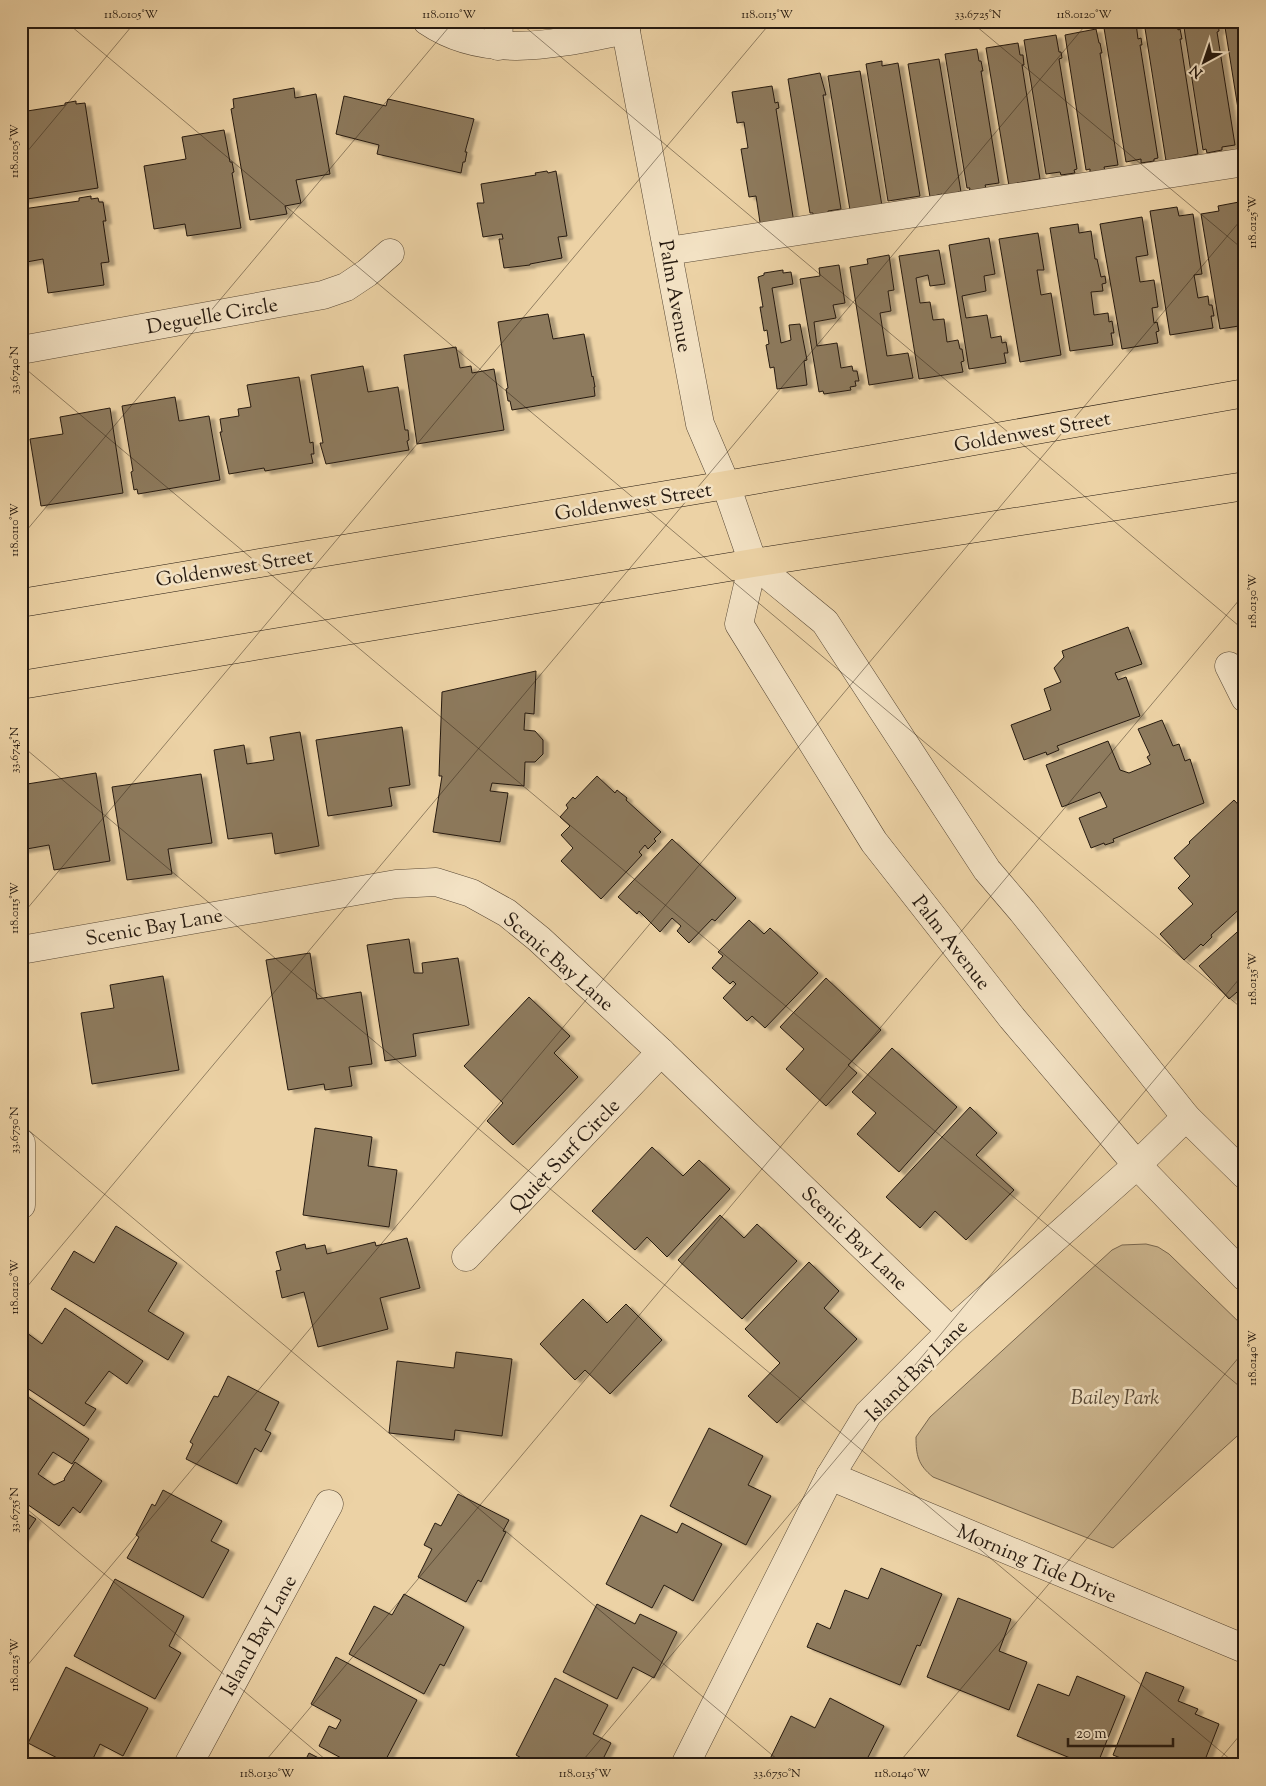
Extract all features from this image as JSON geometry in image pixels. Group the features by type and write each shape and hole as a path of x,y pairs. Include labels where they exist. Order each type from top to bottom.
{"main road":[{"name":"Goldenwest Street","path":"21,603 726,485 1245,393"},
{"path":"21,685 753,563 1245,486"}],"street":[{"path":"427,21 447,33 467,40 499,34 538,46 625,26"},
{"name":"Palm Avenue","path":"625,26 700,424 726,485 753,563 740,624 874,842 1012,1018 1136,1165 1245,1277"},
{"path":"668,251 1245,162"},
{"name":"Deguelle Circle","path":"21,350 323,295 346,287 367,273 390,252"},
{"path":"753,563 825,622 987,870 1022,911 1186,1117 1245,1175"},
{"path":"1229,666 1245,698"},
{"name":"Scenic Bay Lane","path":"21,950 396,884 436,882 471,894 507,913 539,939 661,1052 951,1331"},
{"name":"Quiet Surf Circle","path":"466,1257 661,1052"},
{"name":"Island Bay Lane","path":"685,1765 830,1476 868,1414 951,1331 1136,1165 1186,1117"},
{"path":"21,1143 21,1205"},
{"name":"Morning Tide Drive","path":"830,1476 1245,1649"},
{"name":"Island Bay Lane","path":"188,1765 329,1504"}],"green space":[{"name":"Bailey Park","path":"1146,1244 1158,1247 1169,1254 1245,1328 1245,1429 1113,1548 933,1477 928,1473 919,1459 916,1437 930,1417 1112,1250 1122,1245"}],"building":[{"path":"1160,21 1161,23 1177,21 1178,30 1180,29 1198,154 1166,161 1144,22"},
{"path":"1183,21 1218,21 1219,31 1217,32 1235,145 1222,147 1222,150 1207,153 1206,149 1203,150"},
{"path":"1224,21 1245,21 1245,146 1244,146"},
{"path":"1136,23 1138,39 1141,38 1142,45 1140,45 1158,158 1154,159 1154,161 1141,163 1141,159 1126,162 1104,28"},
{"path":"1096,29 1102,53 1100,53 1118,165 1104,167 1105,171 1090,173 1090,169 1086,170 1065,35"},
{"path":"1056,35 1062,58 1059,59 1077,169 1074,170 1075,173 1061,175 1060,172 1046,174 1024,40"},
{"path":"1018,43 1020,55 1023,55 1024,65 1022,65 1040,179 1009,186 986,48"},
{"path":"977,49 983,71 981,71 999,183 985,185 986,188 969,191 970,188 967,188 945,54"},
{"path":"939,59 961,192 958,192 959,195 943,198 942,194 930,197 908,64"},
{"path":"882,61 882,66 898,63 920,196 888,201 866,64"},
{"path":"860,71 882,206 850,210 828,76"},
{"path":"820,73 826,95 823,95 841,209 828,211 828,214 813,216 813,213 810,213 788,79"},
{"path":"772,86 775,103 778,102 779,108 776,109 794,223 761,229 756,196 749,197 741,149 748,148 744,122 737,123 732,92"},
{"path":"294,88 295,98 316,94 330,174 296,180 301,203 285,206 287,214 250,220 231,109 234,108 233,99"},
{"path":"344,96 386,106 388,99 474,119 461,173 377,154 379,145 336,134"},
{"path":"76,101 76,104 85,103 98,188 21,200 21,144 26,143 21,112 65,105 65,103"},
{"path":"224,130 230,162 232,162 234,172 232,173 241,228 187,236 185,224 154,229 144,166 186,159 182,137"},
{"path":"547,171 548,173 556,171 567,236 558,237 562,258 504,268 499,239 503,239 502,234 483,237 477,203 484,203 481,184 536,175 535,173"},
{"path":"91,196 91,199 98,198 99,202 103,202 106,221 103,221 109,262 101,263 104,285 48,293 43,259 21,263 21,213 24,212 23,209 79,201 79,198"},
{"path":"1239,202 1245,237 1238,238 1242,261 1245,260 1245,325 1220,329 1201,214 1219,211 1218,206"},
{"path":"1177,207 1179,216 1193,214 1202,274 1194,275 1198,298 1208,296 1209,305 1212,305 1214,316 1211,316 1213,328 1170,335 1150,211"},
{"path":"1142,217 1148,255 1136,257 1140,282 1154,280 1158,307 1152,308 1154,323 1157,322 1159,331 1156,332 1158,343 1122,349 1100,224"},
{"path":"1078,224 1079,233 1091,231 1095,259 1097,259 1101,277 1105,276 1106,283 1102,284 1103,291 1091,292 1094,315 1108,313 1109,322 1112,321 1114,333 1111,333 1113,345 1070,351 1050,228"},
{"path":"1038,233 1044,270 1037,270 1041,295 1051,293 1061,355 1020,362 999,239"},
{"path":"989,238 995,274 984,276 986,291 962,296 966,318 987,315 991,338 1001,336 1002,343 1006,342 1008,353 1004,353 1006,363 969,369 949,245"},
{"path":"939,250 945,284 930,286 928,275 916,278 920,303 930,302 933,320 944,319 947,342 958,340 964,361 961,362 963,372 919,379 899,256"},
{"path":"889,255 894,290 888,291 891,311 880,313 887,356 908,353 913,378 869,385 850,267 868,264 867,259"},
{"path":"839,265 845,303 833,305 836,318 814,322 817,346 837,343 841,368 852,366 853,371 857,371 859,381 855,381 856,386 850,387 851,390 824,394 823,391 819,392 800,279 820,276 819,268"},
{"path":"783,270 783,273 791,272 793,284 772,288 781,343 791,340 789,325 800,324 807,360 804,361 807,385 777,389 774,367 770,368 766,345 769,344 767,330 764,331 760,307 763,307 758,277 764,275 764,273"},
{"path":"548,314 553,339 584,334 595,387 595,396 512,410 506,389 508,388 498,322"},
{"path":"456,347 460,368 471,366 472,373 494,369 504,430 417,444 404,355"},
{"path":"363,366 368,392 398,387 405,430 408,430 409,440 407,441 409,450 326,464 320,443 323,443 311,375"},
{"path":"299,377 310,443 313,442 314,454 311,454 313,463 265,471 264,468 229,474 220,432 222,432 220,419 239,416 238,409 251,407 247,385"},
{"path":"175,397 179,421 209,416 220,480 138,494 137,489 134,490 131,472 133,471 122,406"},
{"path":"110,408 123,493 41,506 30,439 63,434 60,417"},
{"path":"1128,627 1142,664 1115,673 1118,680 1126,677 1140,716 1057,746 1059,750 1047,755 1046,752 1024,760 1011,725 1051,710 1044,689 1061,682 1054,668 1064,657 1062,651"},
{"path":"536,671 534,714 525,713 524,730 535,731 543,740 543,754 535,762 525,762 524,786 492,783 490,791 508,793 500,842 433,832 442,776 439,776 442,692"},
{"path":"1162,720 1173,746 1179,744 1185,761 1190,759 1204,803 1113,839 1114,842 1105,845 1104,843 1091,848 1079,818 1107,807 1100,792 1062,807 1046,765 1108,741 1120,770 1129,773 1151,764 1147,757 1150,755 1138,729"},
{"path":"402,727 410,785 389,788 392,806 328,816 316,740"},
{"path":"300,732 319,846 275,854 272,833 228,839 214,750 244,745 247,764 274,760 270,737"},
{"path":"96,773 110,861 54,870 49,845 21,850 21,785"},
{"path":"201,774 212,843 168,849 172,874 127,880 112,787"},
{"path":"597,776 615,793 617,790 627,798 626,800 661,832 648,849 645,845 639,852 642,855 601,899 561,861 573,848 561,835 570,826 560,817 568,808 566,805 573,797 575,799"},
{"path":"1234,800 1245,812 1245,839 1238,846 1245,854 1245,904 1211,935 1212,937 1203,946 1201,944 1184,960 1160,934 1193,904 1178,888 1190,876 1174,858"},
{"path":"672,839 736,898 715,921 712,919 689,943 677,931 681,926 672,918 660,932 639,911 637,914 618,897"},
{"path":"749,920 764,934 770,928 818,973 765,1028 752,1016 747,1021 723,998 736,984 733,981 730,984 712,968 723,956 718,952"},
{"path":"1245,925 1245,985 1229,999 1199,966"},
{"path":"409,939 414,973 423,973 422,963 458,958 469,1025 413,1034 416,1056 385,1061 367,945"},
{"path":"310,953 317,999 361,992 372,1064 349,1067 352,1086 325,1090 324,1084 288,1090 266,960"},
{"path":"163,976 179,1070 92,1084 81,1013 114,1008 110,985"},
{"path":"826,978 881,1030 848,1065 857,1073 826,1106 786,1069 804,1049 780,1027"},
{"path":"529,997 570,1036 554,1053 578,1077 513,1145 487,1121 503,1103 464,1066"},
{"path":"892,1048 957,1107 899,1172 857,1134 876,1113 852,1092"},
{"path":"970,1107 997,1133 976,1155 1014,1190 966,1240 935,1211 920,1228 886,1197"},
{"path":"315,1128 372,1137 368,1166 397,1170 389,1227 303,1215"},
{"path":"652,1147 683,1176 699,1160 730,1189 667,1257 647,1237 635,1250 592,1211"},
{"path":"720,1215 744,1238 757,1224 797,1261 742,1319 678,1260"},
{"path":"116,1226 177,1263 148,1311 184,1333 168,1360 51,1289 74,1251 94,1263"},
{"path":"407,1238 420,1288 380,1298 388,1329 318,1347 304,1292 282,1298 276,1271 281,1270 276,1252 305,1244 306,1249 325,1245 327,1254 375,1242 376,1246"},
{"path":"809,1262 839,1291 824,1308 857,1339 777,1423 748,1396 780,1363 745,1329"},
{"path":"583,1299 607,1323 626,1304 662,1340 610,1394 585,1370 575,1380 540,1344"},
{"path":"65,1308 143,1361 127,1384 109,1371 85,1403 96,1409 84,1426 21,1384 21,1333 23,1330 42,1344"},
{"path":"456,1352 512,1359 502,1436 455,1430 454,1440 389,1433 397,1361 454,1368"},
{"path":"228,1376 279,1402 265,1430 271,1433 261,1452 255,1448 237,1484 186,1459 193,1444 190,1442 214,1396 218,1397"},
{"path":"21,1392 89,1439 72,1464 53,1452 38,1474 54,1485 65,1480 75,1462 102,1481 80,1513 73,1507 59,1526 21,1500"},
{"path":"709,1428 763,1456 748,1485 771,1496 746,1545 670,1506"},
{"path":"163,1490 222,1521 211,1541 229,1550 203,1598 127,1558 139,1537 136,1535 152,1504 155,1506"},
{"path":"458,1494 509,1520 503,1531 506,1532 481,1582 478,1580 466,1602 418,1577 432,1549 424,1545 435,1523 441,1526"},
{"path":"21,1510 36,1519 21,1541"},
{"path":"641,1515 677,1533 682,1523 722,1544 693,1601 664,1585 652,1608 606,1584"},
{"path":"881,1568 942,1594 920,1646 917,1645 900,1685 807,1647 817,1623 830,1629 845,1590 868,1599"},
{"path":"115,1579 184,1616 169,1646 181,1653 155,1699 74,1656"},
{"path":"404,1594 464,1627 444,1666 440,1664 424,1694 349,1654 374,1606 392,1615"},
{"path":"958,1598 1011,1619 999,1651 1027,1662 1009,1710 927,1677"},
{"path":"597,1604 635,1624 640,1614 677,1632 654,1678 633,1667 617,1699 563,1672"},
{"path":"336,1657 417,1700 383,1765 354,1765 319,1746 329,1726 336,1729 341,1720 311,1704"},
{"path":"66,1667 148,1708 123,1756 100,1744 90,1765 71,1765 28,1743"},
{"path":"1146,1672 1184,1687 1178,1701 1198,1709 1195,1714 1219,1724 1203,1765 1138,1765 1113,1755"},
{"path":"1077,1676 1125,1696 1097,1765 1087,1765 1017,1736 1038,1684 1069,1696"},
{"path":"555,1678 608,1705 593,1734 611,1743 600,1765 534,1765 516,1755"},
{"path":"830,1698 884,1726 864,1765 767,1765 791,1716 815,1728"},
{"path":"309,1753 332,1765 303,1765"}]}
